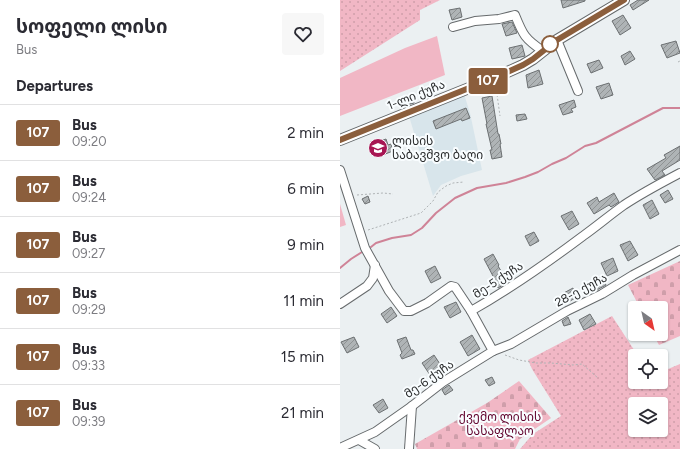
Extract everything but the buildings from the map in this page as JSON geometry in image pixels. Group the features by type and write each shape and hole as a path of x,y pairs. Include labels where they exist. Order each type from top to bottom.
{"main road":[{"name":"1-ლი ქუჩა","path":"340,140 523,65 557,40 624,0"}],"street":[{"path":"453,27 475,21 499,19 515,15 522,33 530,42 543,50"},
{"path":"557,40 578,91"},
{"name":"მე-5 ქუჩა","path":"340,170 365,248 389,291 404,311 411,311 427,303 451,286 455,286 471,311 516,283 625,205 680,173"},
{"name":"28-ე ქუჩა","path":"493,351 511,344 566,311 602,294 633,274 652,266 680,250"},
{"path":"340,304 367,286 373,278 375,265"},
{"path":"471,311 493,351"},
{"name":"მე-6 ქუჩა","path":"340,448 375,432 443,382 493,351"},
{"path":"409,449 412,406"},
{"path":"360,440 375,449"}],"path":[{"path":"494,78 500,116"},
{"path":"360,232 421,213 438,192 446,186 453,183 464,182"},
{"path":"348,196 383,193 393,194"},
{"path":"493,351 519,360 536,363 582,364 598,378"}],"shaded area":[{"path":"464,94 470,113 482,170 461,176 441,185 433,196 409,116"}],"green space":[{"path":"340,0 440,0 420,10 420,20 340,71"},
{"path":"437,36 445,75 340,116 340,78 405,48"},
{"path":"340,204 346,225 340,227"},
{"path":"680,261 680,336 659,345 657,341 668,341 668,301 636,301 628,285"},
{"path":"612,316 633,349 628,349 628,389 668,389 668,369 680,364 680,449 520,449 533,434 561,416 528,360"},
{"name":"ქვემო ლისის სასაფლაო","path":"519,381 551,418 520,439 515,449 417,449 415,444 487,403"}],"waterway":[{"path":"371,247 376,243 392,238 411,235 422,228 436,213 455,198 477,188 506,183 538,172 566,158 585,146 596,143 663,108 680,108"},
{"path":"340,268 362,252"}],"bus line":[{"name":"107","path":"340,140 523,65 557,40 624,0"}],"place":[{"name":"ლისის საბავშვო ბაღი","path":"378,148"}]}
